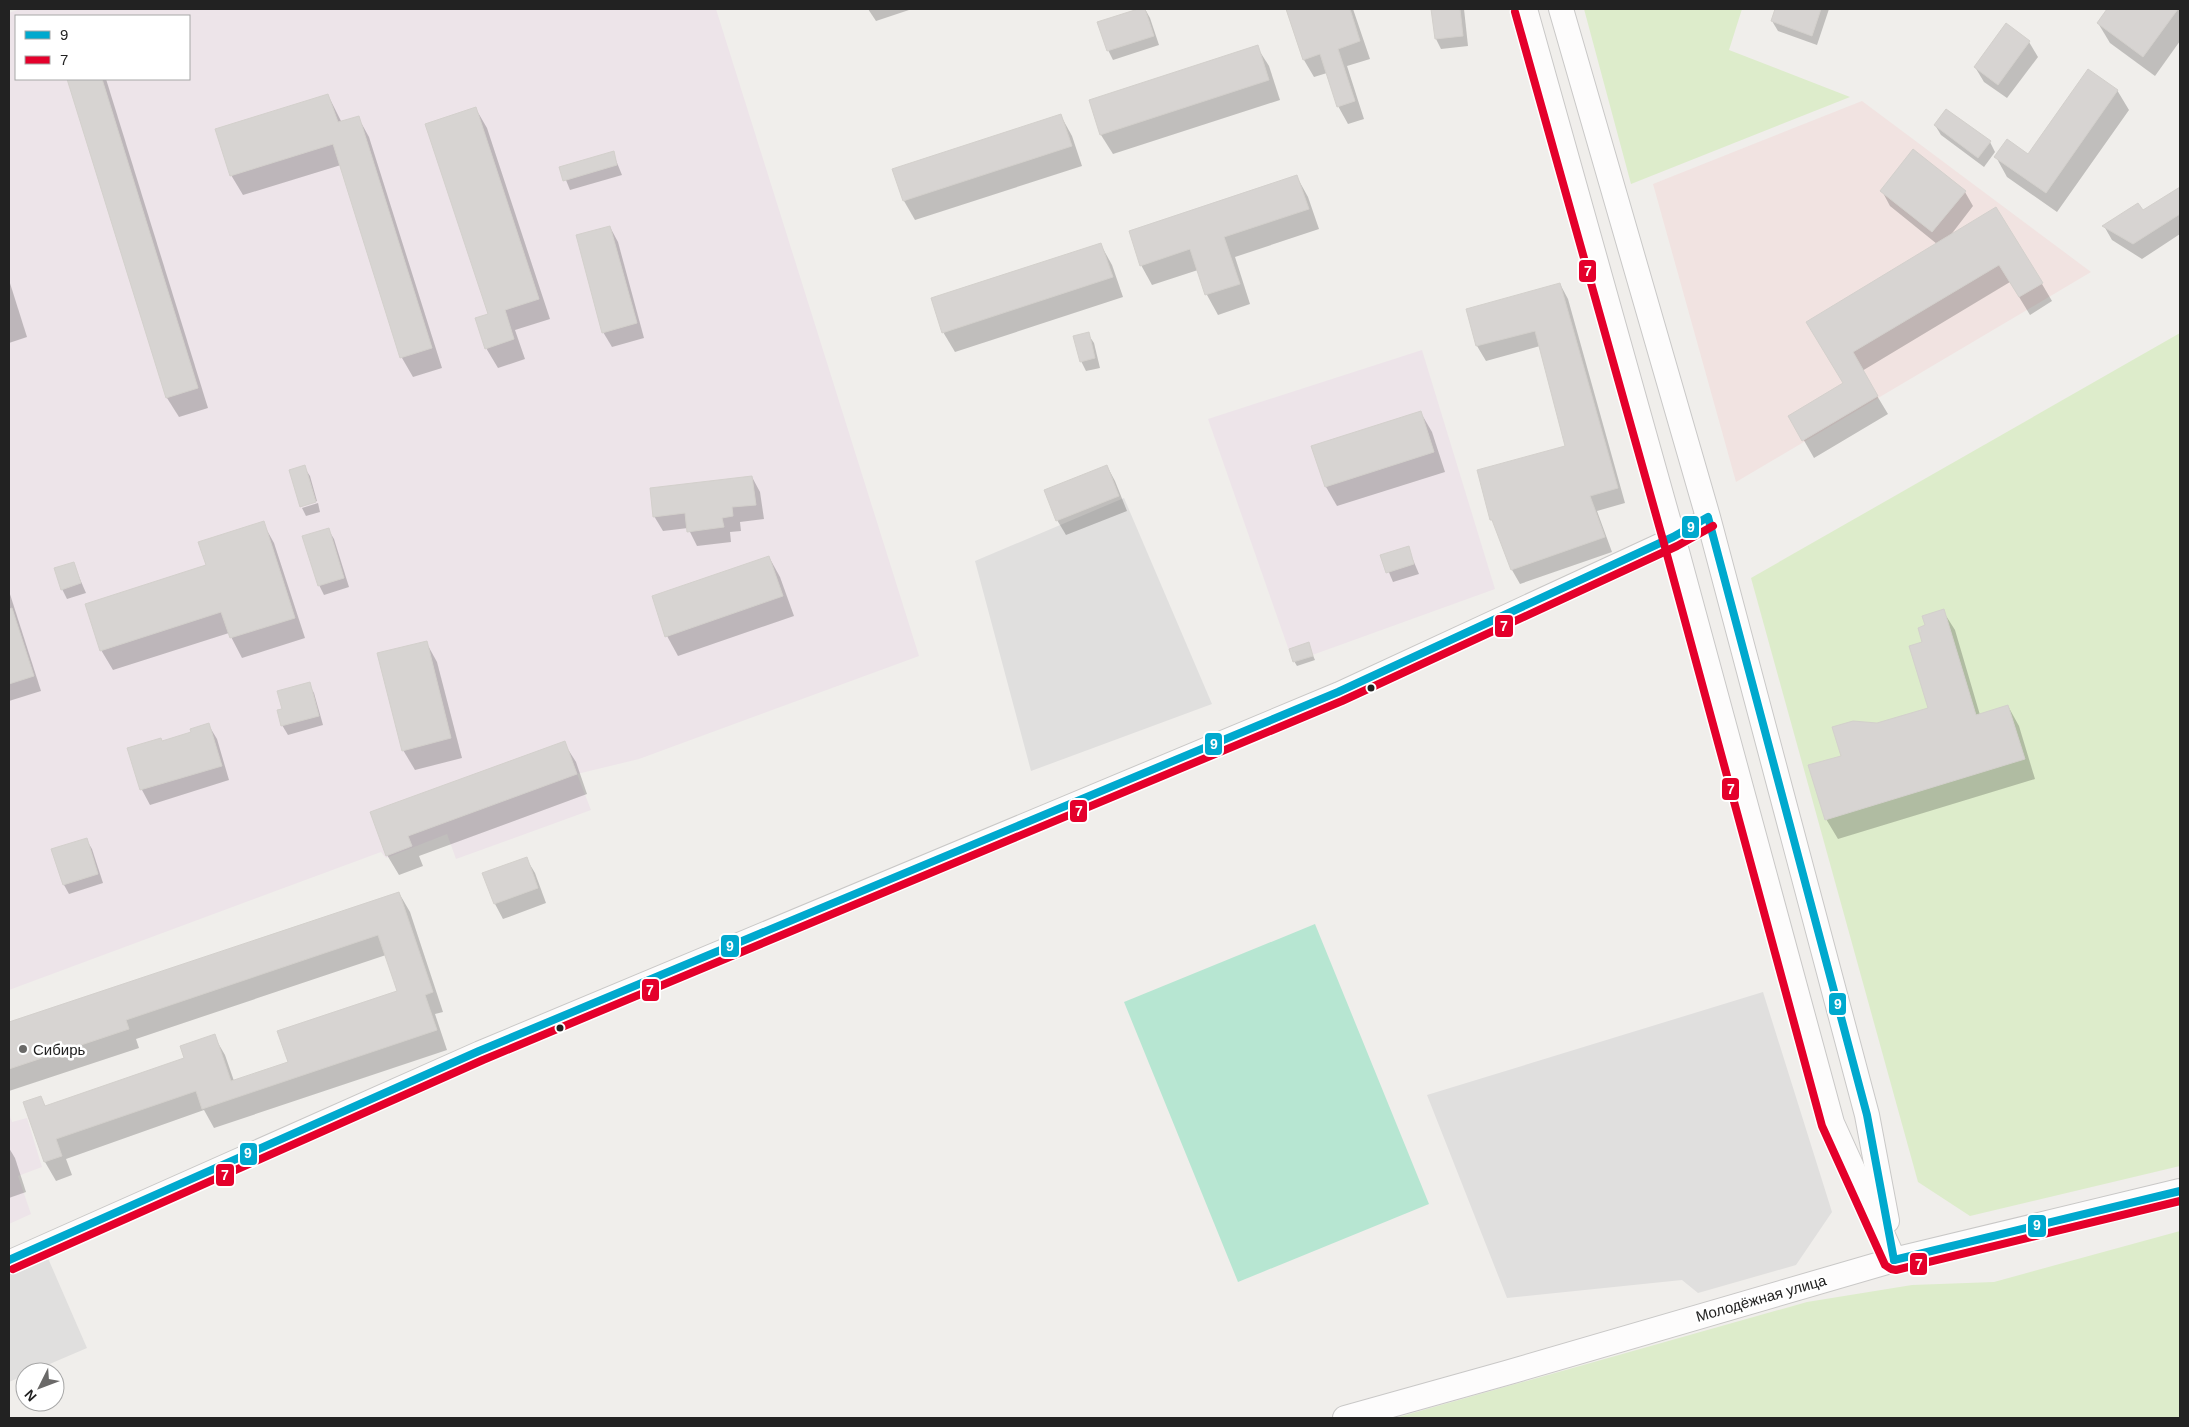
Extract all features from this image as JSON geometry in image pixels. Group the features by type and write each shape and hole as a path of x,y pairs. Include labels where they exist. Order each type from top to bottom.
{"street":[{"path":"1525,9 1673,537 1832,1123 1894,1260"},
{"path":"1561,9 1708,517 1867,1115 1894,1260"},
{"path":"9,1260 479,1051 1338,692 1673,537 1708,517"},
{"name":"Молодёжная улица","path":"1345,1418 1894,1260 2180,1191"}],"shaded area":[{"path":"20,9 716,9 919,656 639,759 577,774 591,810 456,859 447,834 386,858 381,852 9,990 9,13"},
{"path":"1862,101 2091,272 1736,482 1653,184"},
{"path":"1422,350 1495,589 1293,662 1208,419"},
{"path":"1124,498 1212,704 1031,771 975,561"},
{"path":"1763,992 1832,1212 1796,1265 1698,1293 1682,1280 1507,1298 1427,1095"},
{"path":"9,1114 12,1122 27,1118 42,1167 18,1176 31,1214 9,1224"},
{"path":"47,1256 87,1348 54,1362 15,1362 15,1379 9,1382 9,1273"}],"green space":[{"path":"1584,9 1742,9 1729,50 1850,97 1631,184"},
{"path":"2180,333 2180,1166 1970,1216 1918,1182 1751,578"},
{"path":"1315,924 1429,1204 1238,1282 1124,1002"},
{"path":"2180,1231 2180,1418 1395,1418 1807,1302 1912,1285 1994,1282"}],"building":[{"path":"1138,9 1145,9 1154,36 1107,51 1097,22"},
{"path":"1286,9 1350,9 1360,41 1338,49 1355,101 1337,107 1320,54 1303,60"},
{"path":"1431,9 1460,9 1463,36 1435,39"},
{"path":"1775,9 1821,9 1812,36 1771,21"},
{"path":"2107,9 2178,9 2143,57 2097,23"},
{"path":"2006,23 2030,41 1998,85 1974,67"},
{"path":"1258,45 1269,80 1100,135 1089,100"},
{"path":"2088,69 2118,90 2046,193 1994,157 2007,139 2028,154"},
{"path":"67,80 102,80 198,388 166,398"},
{"path":"328,94 338,122 359,116 432,348 400,358 333,144 230,176 215,129"},
{"path":"476,107 539,299 505,310 514,339 485,349 475,318 488,314 425,124"},
{"path":"1946,109 1991,141 1978,158 1934,125"},
{"path":"1061,114 1072,146 903,201 892,169"},
{"path":"1913,149 1966,191 1932,232 1880,191"},
{"path":"614,151 617,165 563,181 559,167"},
{"path":"1297,175 1309,209 1224,237 1240,284 1205,295 1190,249 1140,266 1129,231"},
{"path":"2180,187 2180,214 2133,244 2102,226 2138,203 2143,210"},
{"path":"1996,207 2043,283 2019,297 1999,265 1853,352 1878,396 1802,441 1788,416 1843,383 1806,322"},
{"path":"610,226 637,323 602,333 576,235"},
{"path":"1101,243 1113,277 942,333 931,298"},
{"path":"1560,283 1618,488 1590,496 1605,537 1511,570 1492,520 1490,520 1477,470 1565,446 1535,331 1476,346 1466,309"},
{"path":"1089,332 1095,358 1080,362 1073,336"},
{"path":"1421,411 1434,452 1325,487 1311,446"},
{"path":"305,465 316,502 300,507 289,470"},
{"path":"1107,465 1119,496 1056,521 1044,490"},
{"path":"752,476 756,505 732,507 733,516 722,518 724,527 687,532 685,513 653,517 650,488"},
{"path":"264,521 295,618 230,638 221,612 100,651 85,604 206,565 198,542"},
{"path":"329,528 344,578 318,586 302,536"},
{"path":"1409,546 1414,564 1386,573 1380,555"},
{"path":"769,556 783,596 665,637 652,596"},
{"path":"74,562 81,583 61,590 54,568"},
{"path":"12,608 34,676 9,684 9,609"},
{"path":"1944,609 1976,715 2008,705 2025,759 1825,820 1808,765 1841,756 1832,727 1853,721 1877,723 1928,708 1909,646 1922,642 1918,628 1925,625 1922,616"},
{"path":"427,641 451,738 402,751 377,653"},
{"path":"1309,642 1313,656 1293,662 1289,649"},
{"path":"310,682 319,716 281,726 277,710 282,709 277,691"},
{"path":"209,723 222,766 140,790 127,748 161,738 162,741 191,732 190,729"},
{"path":"565,741 577,774 408,836 412,846 386,856 370,812"},
{"path":"87,838 98,874 63,885 51,849"},
{"path":"527,857 538,888 494,904 482,873"},
{"path":"399,892 433,992 425,995 437,1030 202,1109 196,1091 56,1139 62,1156 44,1162 23,1102 41,1096 45,1106 184,1058 180,1046 215,1034 231,1081 288,1062 277,1031 397,991 378,935 126,1020 129,1029 9,1069 9,1022"}],"transit line":[{"name":"7","path":"1515,12 1663,540 1822,1126 1885,1265 1896,1270 2180,1201"},
{"name":"9","path":"9,1260 479,1051 1338,692 1673,537 1708,517 1867,1115 1894,1260"},
{"name":"7","path":"13,1269 483,1060 1342,701 1677,546 1713,526"},
{"name":"9","path":"1894,1260 2180,1191"}],"place":[{"name":"Сибирь","path":"23,1049"}]}
